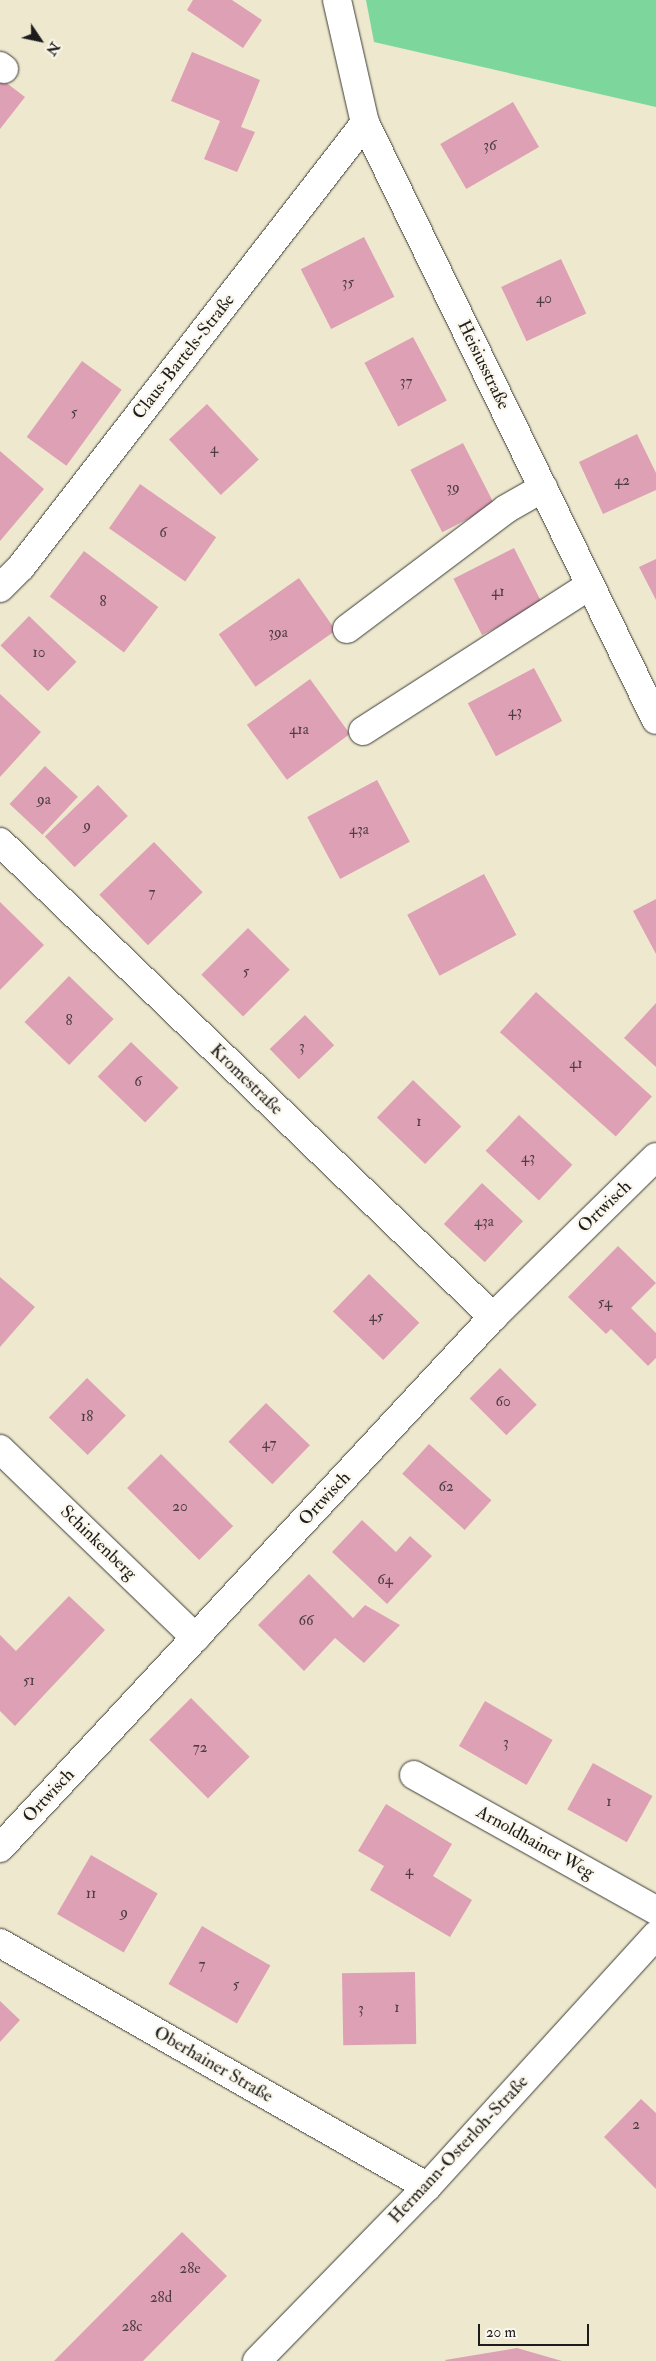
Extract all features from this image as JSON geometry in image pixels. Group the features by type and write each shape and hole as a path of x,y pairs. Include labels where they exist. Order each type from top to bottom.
{"street":[{"name":"Heisiusstraße","path":"337,0 365,123 656,720"},
{"name":"Claus-Bartels-Straße","path":"0,588 21,567 365,123"},
{"path":"347,629 506,509 543,488"},
{"path":"363,731 590,585"},
{"name":"Kromestraße","path":"0,842 493,1317"},
{"name":"Ortwisch","path":"0,1848 493,1317 656,1157"},
{"name":"Schinkenberg","path":"0,1448 196,1638"},
{"name":"Arnoldhainer Weg","path":"414,1775 656,1910"},
{"name":"Hermann-Osterloh-Straße","path":"256,2361 427,2187 656,1935"},
{"name":"Oberhainer Straße","path":"0,1943 427,2187"}],"green space":[{"path":"366,0 656,0 656,107 374,42"}],"building":[{"path":"193,0 232,0 262,20 243,48 187,10"},
{"path":"192,52 260,80 241,127 255,132 237,172 204,159 220,121 171,101"},
{"path":"0,78 25,97 0,129"},
{"path":"513,102 539,147 466,189 440,144"},
{"path":"364,237 394,297 331,329 301,269"},
{"path":"561,259 586,313 527,341 501,287"},
{"path":"413,337 447,401 398,426 364,363"},
{"path":"82,361 122,390 66,466 27,437"},
{"path":"207,404 259,460 221,495 169,439"},
{"path":"637,434 656,473 656,490 603,514 579,462"},
{"path":"463,443 495,505 442,532 410,470"},
{"path":"0,451 44,489 0,541"},
{"path":"140,484 216,537 185,582 109,528"},
{"path":"514,548 543,604 482,635 453,579"},
{"path":"84,551 158,607 124,652 50,597"},
{"path":"656,559 656,600 639,567"},
{"path":"299,578 336,630 255,687 219,634"},
{"path":"29,616 76,662 48,691 1,645"},
{"path":"534,668 562,721 496,756 468,703"},
{"path":"310,679 350,734 287,780 247,725"},
{"path":"0,694 41,732 0,777"},
{"path":"45,766 78,797 42,835 10,804"},
{"path":"377,780 410,842 340,879 307,817"},
{"path":"98,785 128,816 75,867 45,836"},
{"path":"154,842 203,892 148,945 99,895"},
{"path":"484,874 516,935 440,976 407,915"},
{"path":"656,899 656,954 633,911"},
{"path":"0,902 44,945 0,990"},
{"path":"248,928 290,970 243,1016 201,975"},
{"path":"69,976 114,1019 69,1065 25,1022"},
{"path":"536,992 652,1096 616,1137 500,1032"},
{"path":"656,1003 656,1067 624,1038"},
{"path":"305,1015 334,1045 299,1079 270,1049"},
{"path":"131,1042 178,1088 145,1122 98,1077"},
{"path":"413,1080 461,1127 425,1164 377,1117"},
{"path":"519,1115 572,1165 539,1201 486,1151"},
{"path":"482,1183 523,1221 485,1262 444,1224"},
{"path":"618,1246 656,1283 631,1308 656,1333 656,1358 648,1366 611,1329 606,1334 568,1297"},
{"path":"369,1274 419,1323 383,1360 333,1311"},
{"path":"0,1277 35,1307 0,1347"},
{"path":"500,1368 537,1405 506,1435 470,1398"},
{"path":"87,1378 126,1416 88,1455 49,1418"},
{"path":"266,1403 310,1445 272,1484 228,1442"},
{"path":"429,1444 491,1500 465,1530 402,1474"},
{"path":"161,1454 233,1526 199,1560 127,1488"},
{"path":"362,1520 396,1552 410,1536 432,1556 387,1604 332,1552"},
{"path":"309,1574 353,1618 365,1605 400,1625 364,1663 335,1638 304,1671 258,1625"},
{"path":"69,1596 105,1630 15,1726 0,1711 0,1635 16,1651"},
{"path":"191,1698 250,1757 208,1798 149,1740"},
{"path":"485,1701 553,1740 527,1785 459,1746"},
{"path":"593,1763 652,1796 627,1842 567,1809"},
{"path":"386,1804 452,1844 433,1876 472,1900 450,1937 370,1890 384,1866 358,1851"},
{"path":"91,1855 158,1894 124,1952 57,1914"},
{"path":"202,1926 270,1966 237,2024 168,1984"},
{"path":"415,1972 416,2044 343,2045 342,1973"},
{"path":"0,2001 20,2020 0,2042"},
{"path":"641,2099 656,2113 656,2189 604,2137"},
{"path":"182,2232 227,2276 143,2361 54,2361"},
{"path":"517,2348 562,2361 445,2360"}]}
